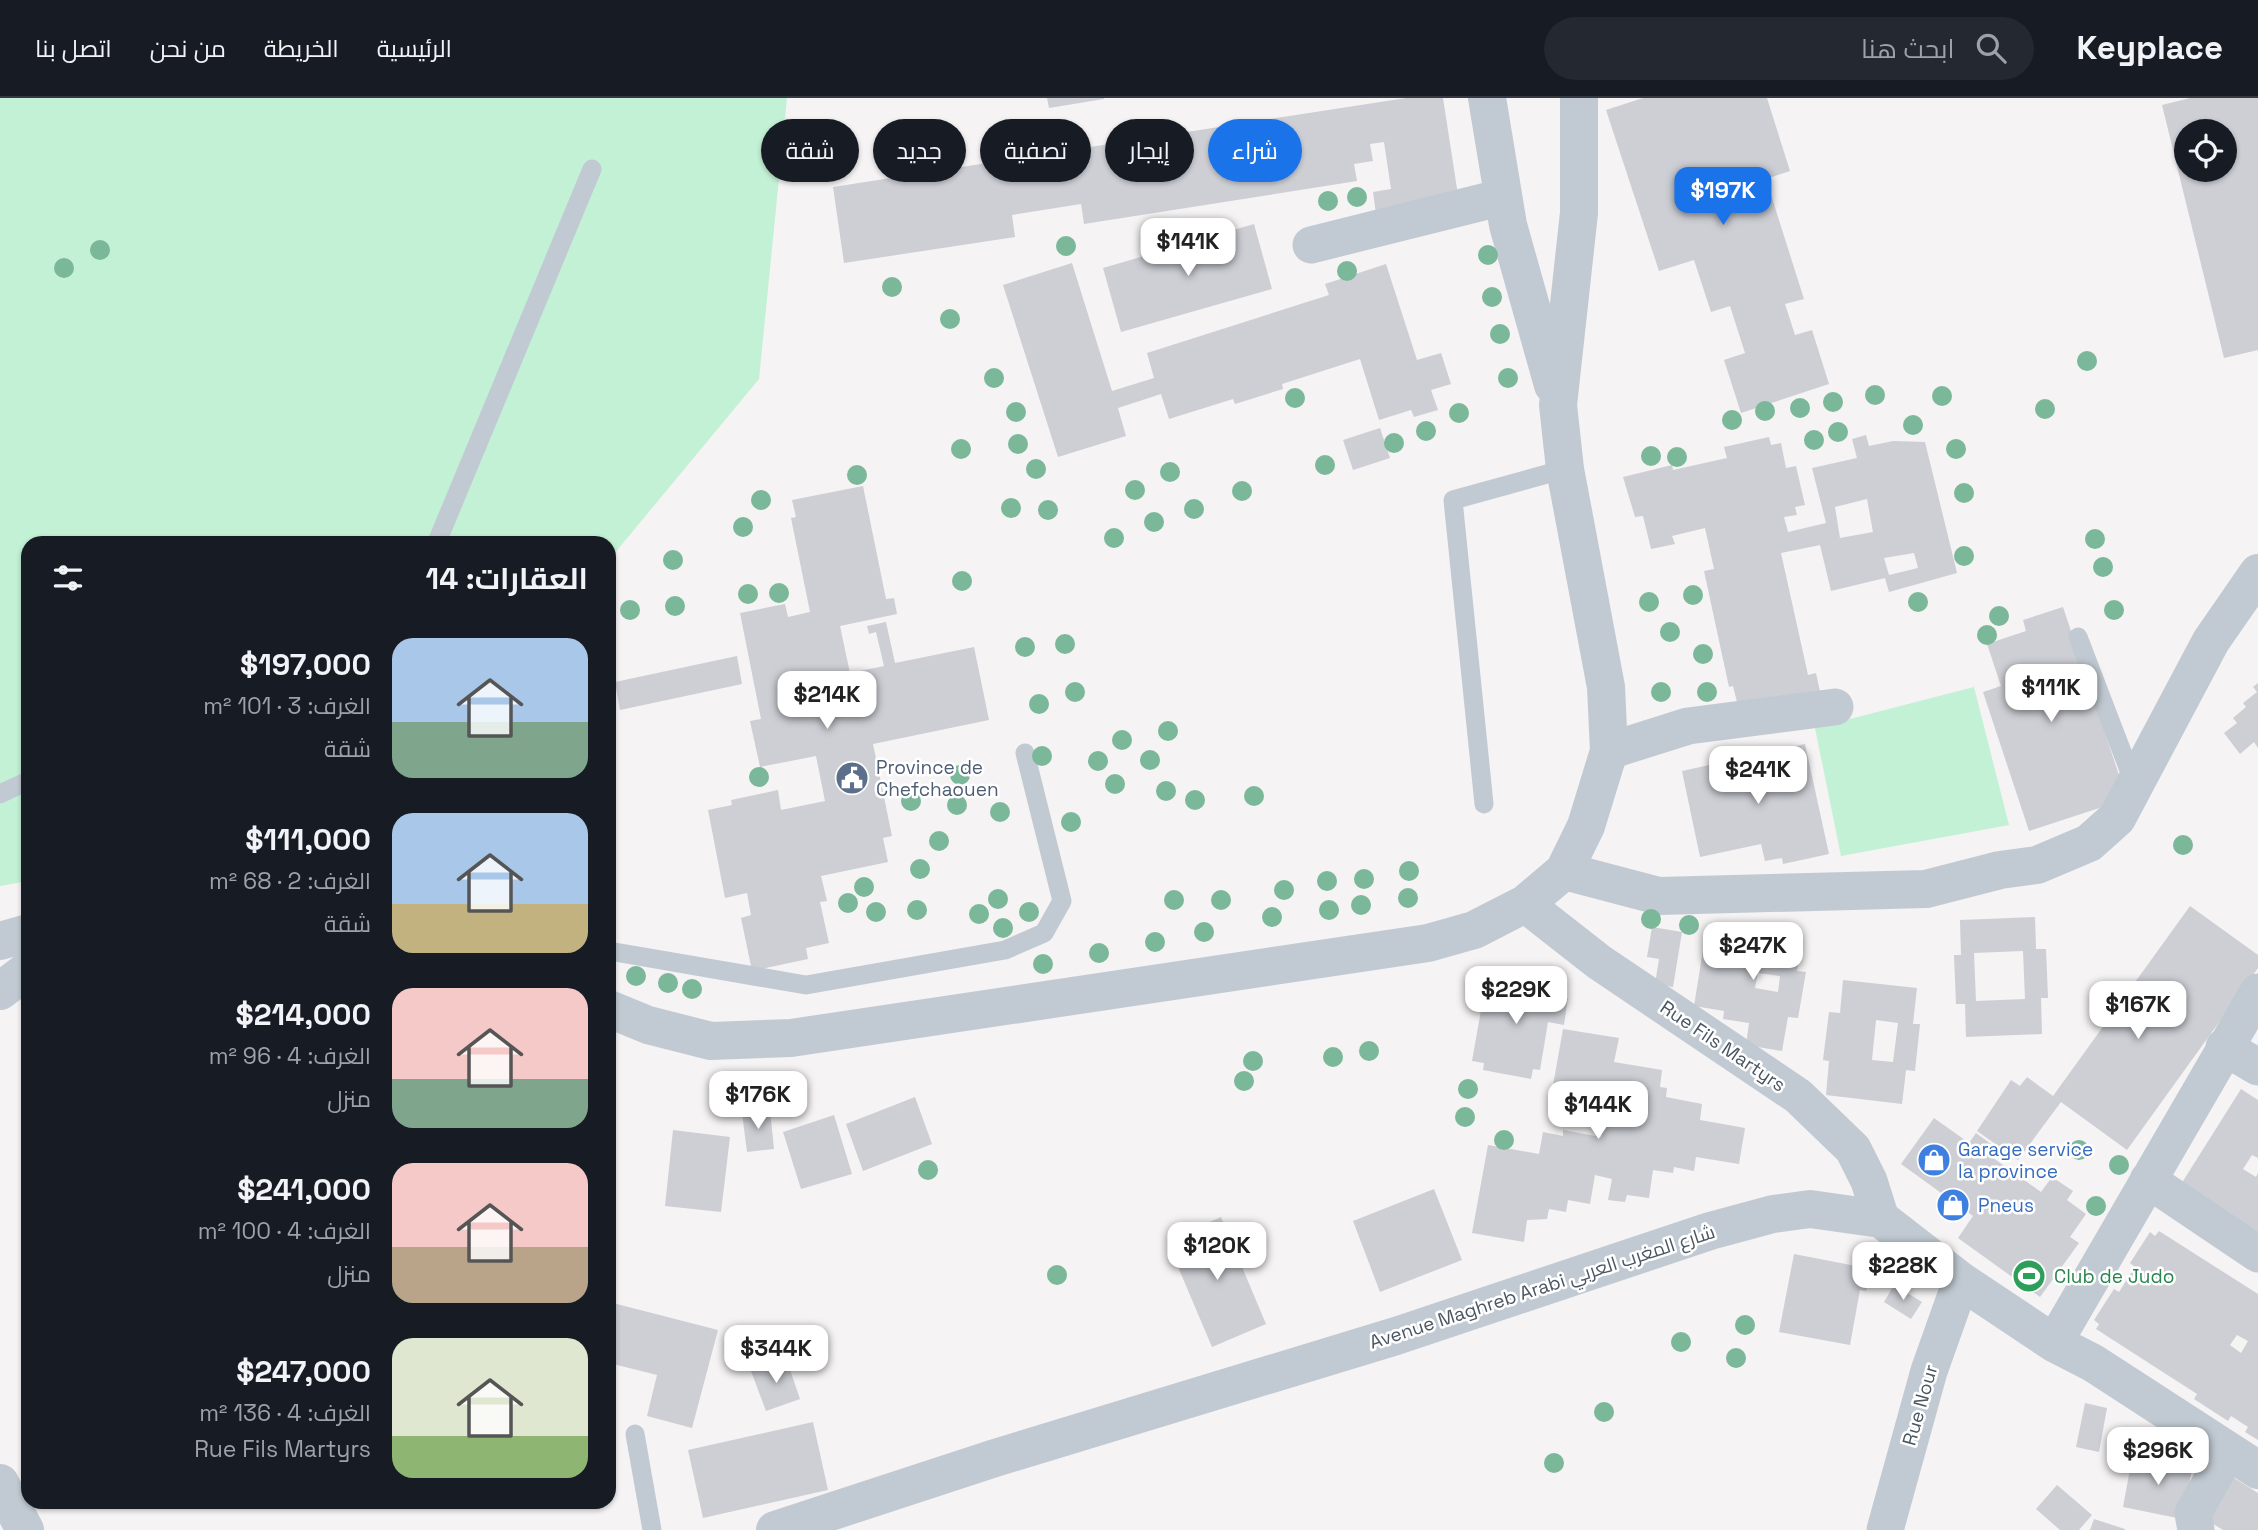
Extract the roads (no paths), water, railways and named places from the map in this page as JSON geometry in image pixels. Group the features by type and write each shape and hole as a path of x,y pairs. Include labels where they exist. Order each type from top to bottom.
{"street":[{"path":"616,1012 648,1025 710,1041 791,1038 1428,943 1474,929 1525,904 1564,872 1586,826 1609,751 1606,687 1565,469 1558,405 1506,215 1487,98"},
{"path":"1558,405 1579,213 1579,98"},
{"path":"1506,215 1540,245 1560,236 1579,213"},
{"path":"1311,245 1506,215"},
{"path":"1564,872 1659,895 1926,889 1973,876 2037,864 2089,844 2117,818 2210,641 2258,573"},
{"path":"1609,751 1688,726 1835,708"},
{"name":"Rue Fils Martyrs","path":"1525,904 1610,970 1798,1096 1853,1149 1869,1181 1881,1219"},
{"path":"0,941 21,935"},
{"path":"0,991 21,975"},
{"path":"2054,1343 2258,992"},
{"path":"2224,1047 2258,1067"},
{"path":"2148,1180 2258,1254"},
{"name":"Avenue Maghreb Arabi شارع المغرب العربي","path":"775,1530 995,1458 1396,1336 1710,1231 1773,1214 1810,1209 1881,1219 1961,1281 2054,1343 2093,1363 2243,1461"},
{"name":"Rue Nour","path":"1885,1530 1929,1371 1961,1281"},
{"path":"2196,1530 2193,1513 2243,1461"},
{"path":"0,1483 25,1530"}],"lane":[{"path":"439,536 592,169"},
{"path":"1484,804 1453,500 1565,469"},
{"path":"2078,637 2135,784"},
{"path":"616,952 806,985 1005,950 1044,933 1062,901 1025,753"},
{"path":"0,794 21,784"},
{"path":"635,1434 652,1530"}],"place":[{"name":"Province de Chefchaouen","path":"852,778"},
{"name":"Garage service la province","path":"1934,1160"},
{"name":"Pneus","path":"1953,1205"},
{"name":"Club de Judo","path":"2029,1276"}]}
